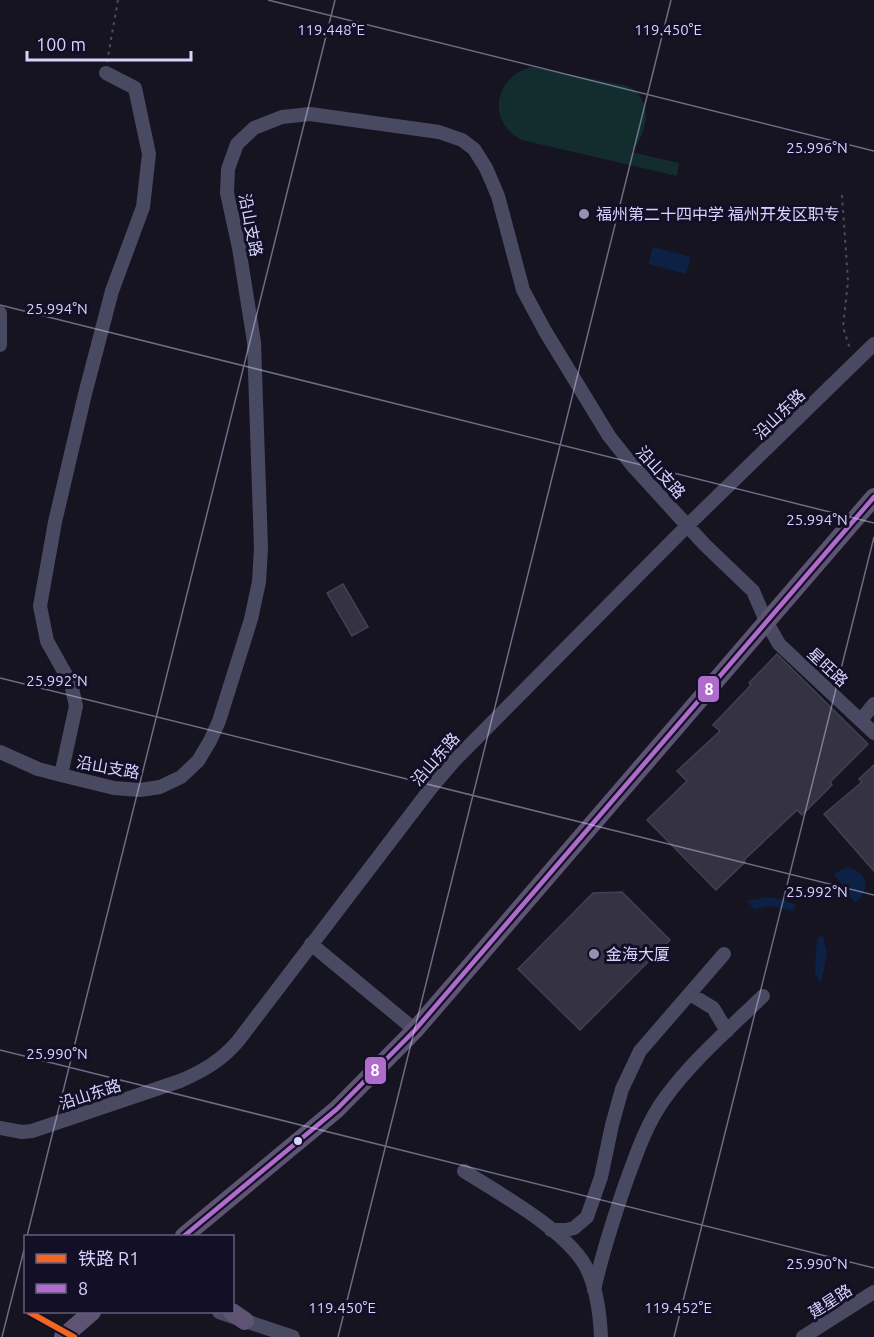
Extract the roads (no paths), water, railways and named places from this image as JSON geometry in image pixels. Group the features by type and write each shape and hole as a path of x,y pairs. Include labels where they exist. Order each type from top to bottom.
{"main road":[{"path":"188,1235 337,1109 415,1030 874,497"},
{"path":"63,1337 90,1313"}],"street":[{"path":"61,775 76,706 71,684 47,641 40,606 55,522 85,394 112,291 143,207 148,154 135,88 106,73"},
{"name":"沿山支路","path":"0,752 38,769 105,786 140,790 160,787 187,772 202,755 216,729 248,631 257,594 261,548 256,363 251,320 228,202 226,179 230,160 237,144 248,132 262,123 296,114 324,115 439,132 462,140 474,149 486,168 498,196 523,290 545,331 622,453 687,526 753,591 766,621"},
{"path":"0,313 0,345"},
{"name":"沿山东路","path":"0,1128 22,1132 32,1131 180,1081 224,1057 455,760 687,526 874,344"},
{"name":"星旺路","path":"766,621 779,644 874,733"},
{"path":"861,720 874,704"},
{"path":"311,944 415,1030"},
{"path":"551,1230 574,1228 588,1215 601,1177 622,1089 640,1051 724,954"},
{"path":"690,994 713,1008 727,1031"},
{"path":"594,1290 615,1215 650,1122 664,1099 690,1066 763,996"},
{"path":"464,1171 524,1209 571,1247 582,1261 594,1290 601,1337"},
{"name":"建星路","path":"802,1337 824,1326 874,1292"},
{"path":"239,1316 293,1337"}],"water":[{"path":"653,247 691,257 686,274 648,264"},
{"path":"847,867 860,873 865,882 864,892 855,903 834,874"},
{"path":"767,897 796,905 793,911 770,906 754,909 747,901"},
{"path":"823,936 827,954 821,983 815,974 816,946 818,937"}],"rail line":[{"name":"R1","path":"31,1313 74,1337"}],"place":[{"name":"福州第二十四中学 福州开发区职专","path":"584,214"},
{"name":"金海大厦","path":"594,954"}]}
